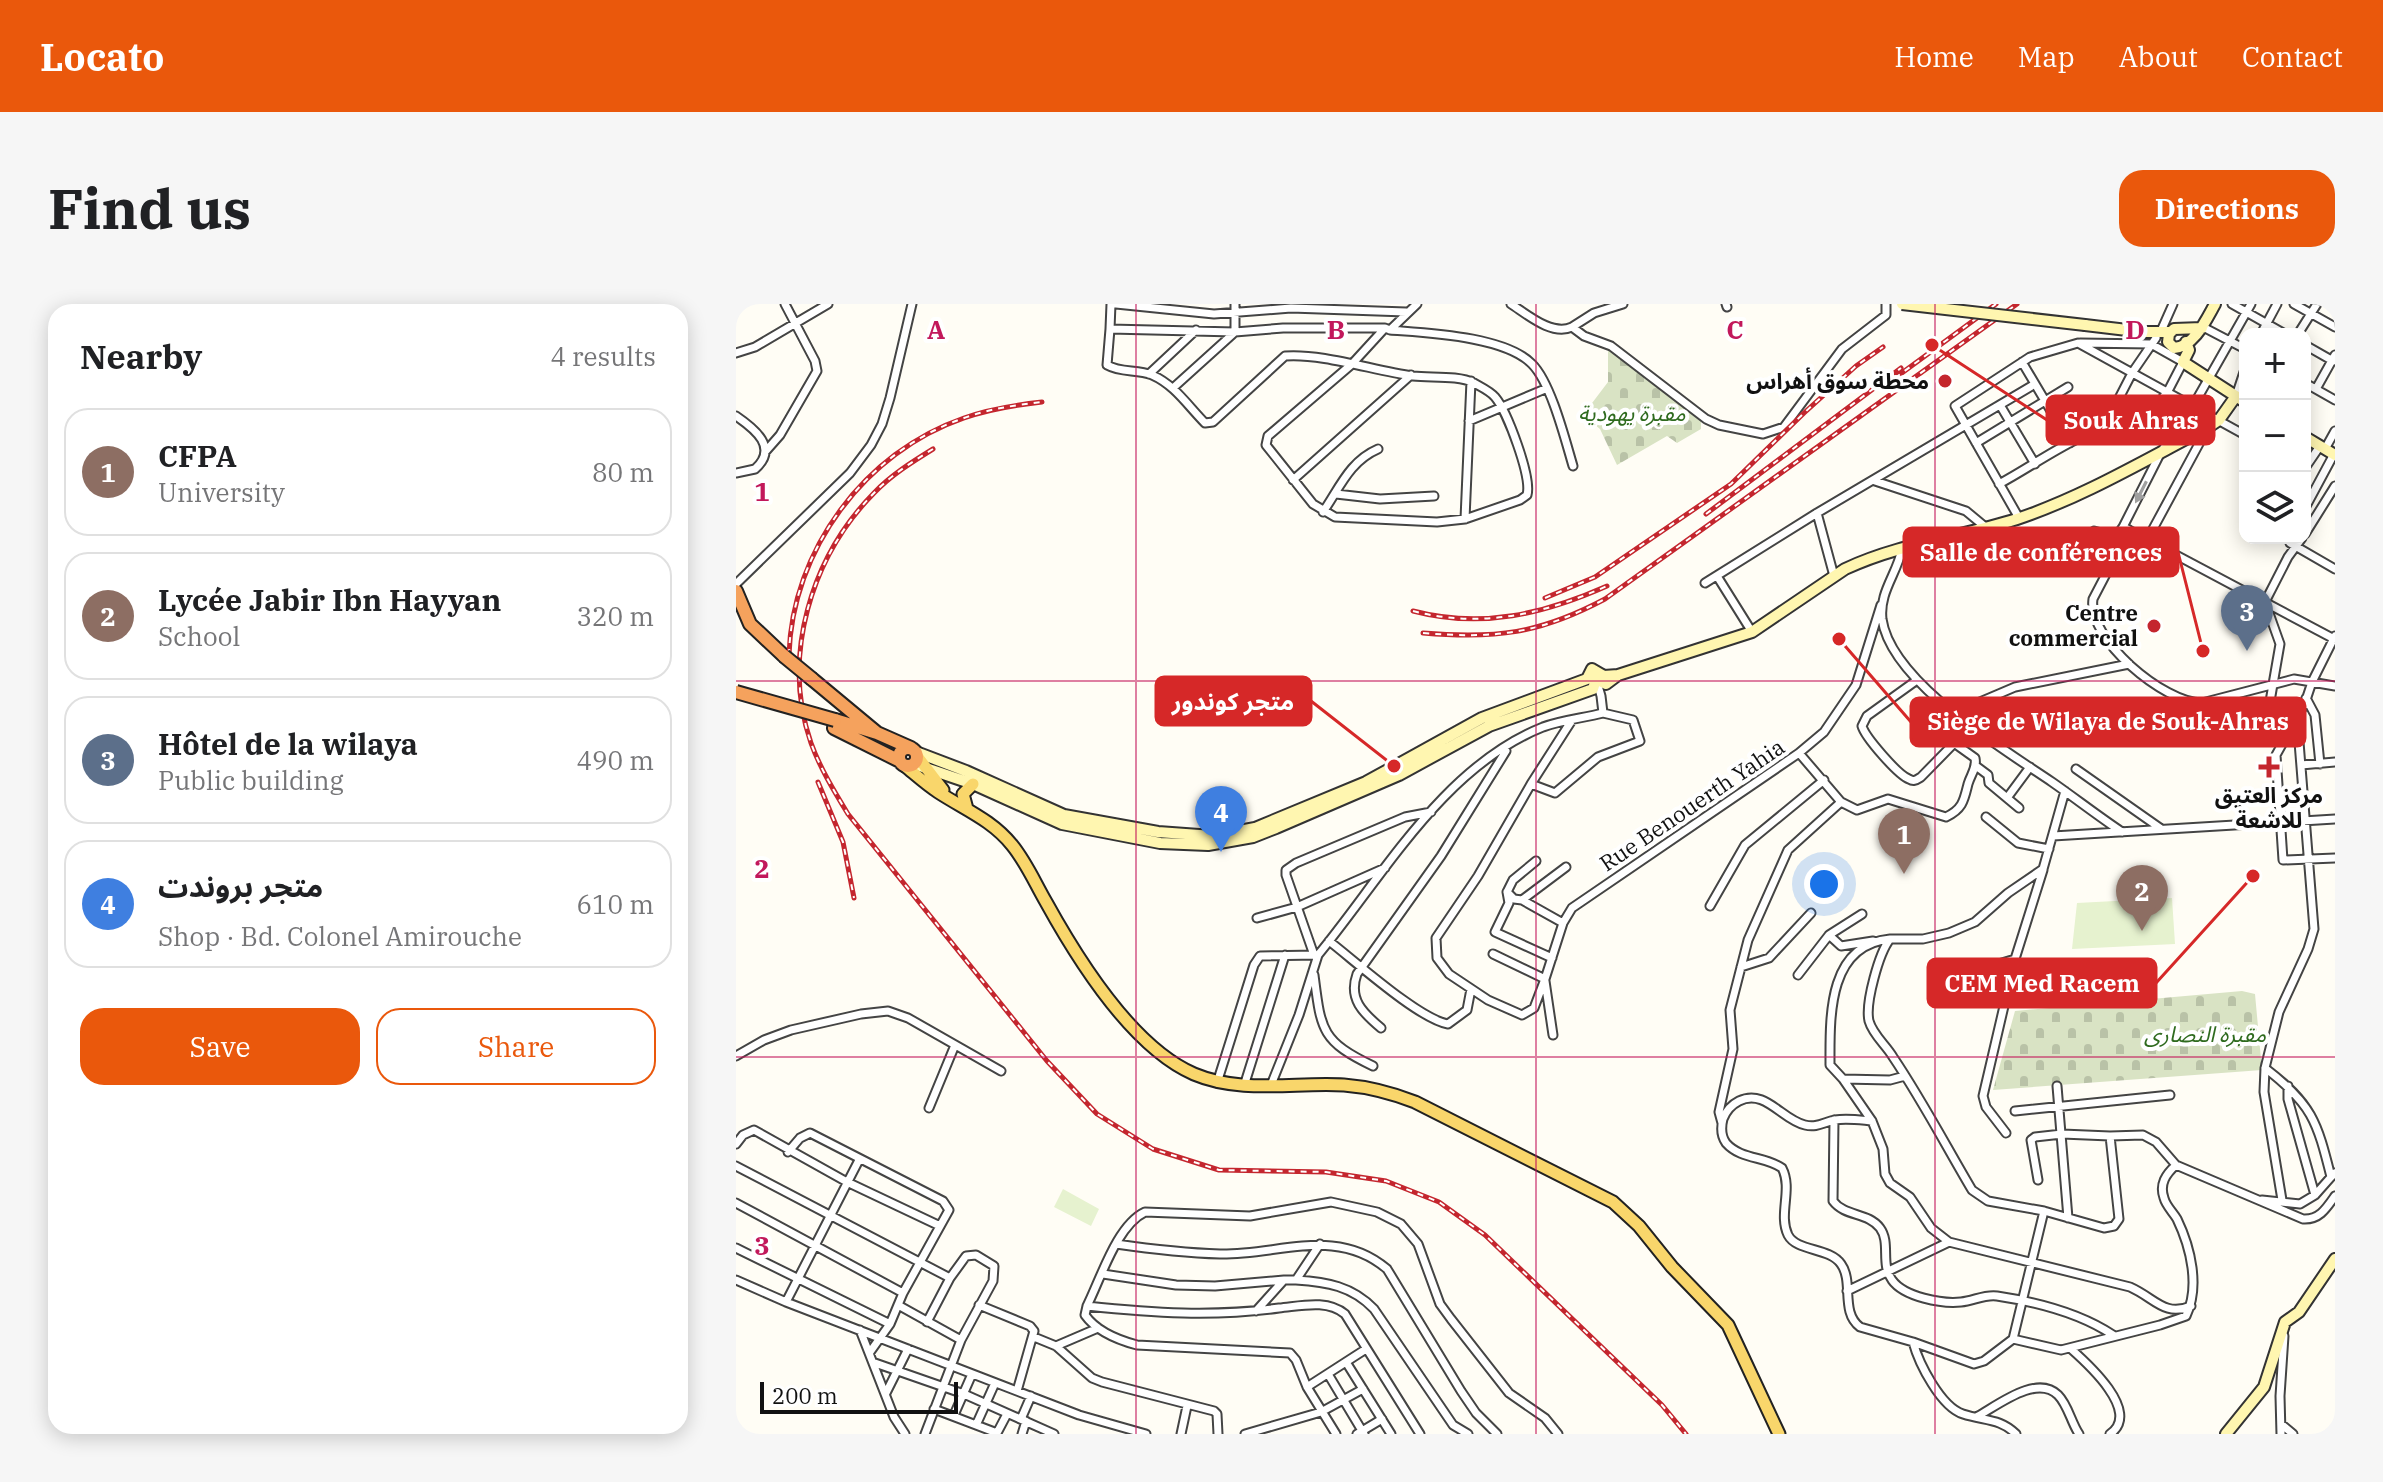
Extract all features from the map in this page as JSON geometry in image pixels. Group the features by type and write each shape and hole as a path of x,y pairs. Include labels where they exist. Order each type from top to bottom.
{"highway":[{"path":"736,591 750,624 784,656 913,759"},
{"path":"736,692 835,724 913,759"},
{"path":"736,700 877,733"}],"main road":[{"path":"913,759 951,800 993,826 1016,851 1081,963 1115,1006 1148,1041 1174,1062 1217,1083 1244,1086 1345,1085 1393,1094 1415,1102 1613,1202 1639,1226 1672,1267 1728,1325 1779,1434"},
{"path":"913,759 951,800"},
{"path":"968,809 963,794 973,784"}],"street":[{"path":"736,473 742,474 760,466 765,452 780,435 817,371 815,361 785,304"},
{"path":"736,353 755,347 828,304"},
{"path":"736,591 746,575 850,473 871,445 890,398 912,304"},
{"path":"1406,312 1291,308 1214,314 1113,304 1107,365 1117,370 1149,374 1173,388 1207,424 1213,422 1285,356 1352,364 1411,375 1471,381 1490,392 1501,406 1527,473 1527,495 1465,519 1437,522 1335,517 1313,504 1266,445 1268,436 1352,364 1417,304"},
{"path":"1173,388 1235,332 1235,304"},
{"path":"1511,304 1564,331 1594,313 1623,304"},
{"path":"1572,327 1584,336 1611,346 1706,419 1719,425 1763,434 1784,427 1842,349 1886,315 1886,304"},
{"path":"1902,304 2144,332 2161,337 2178,348 2185,338 2203,327 2215,304"},
{"path":"2128,422 2115,406 2132,373 2161,337 2173,304"},
{"path":"2232,304 2275,328"},
{"path":"2251,304 2193,406 2161,452 2091,608 2100,631 2129,664 2179,700 2202,703 2294,679 2335,686"},
{"path":"2264,328 2277,304"},
{"path":"2294,304 2335,327"},
{"path":"2302,328 2317,304"},
{"path":"2203,327 2239,347"},
{"path":"1110,329 1235,332 1283,328 1387,329 1500,346 1531,362 1545,389 1573,466"},
{"path":"1999,484 2106,425 2144,422 2168,391 2189,350 2185,338 2177,329 2161,337 2078,343 2022,362 1956,404 1955,409 1967,426 1999,484 2019,518"},
{"path":"1149,374 1196,330"},
{"path":"2161,337 2183,362 2239,398"},
{"path":"2078,343 2239,430"},
{"path":"2311,348 2334,359 2316,389"},
{"path":"2022,362 2070,443"},
{"path":"1293,480 1411,375"},
{"path":"1465,519 1471,381"},
{"path":"1705,583 2035,384"},
{"path":"2311,386 2335,400"},
{"path":"1976,443 2068,387"},
{"path":"1469,421 1545,389"},
{"path":"1594,674 1606,684 1618,675 1752,632 1859,562 2019,518 2086,490 2207,428 2239,400"},
{"path":"2000,405 2035,464"},
{"path":"736,416 759,433 765,452"},
{"path":"2147,540 2207,428"},
{"path":"2311,496 2321,476 2335,431"},
{"path":"1323,512 1358,460 1378,449"},
{"path":"2311,464 2328,451"},
{"path":"2311,525 2335,486 2321,476"},
{"path":"1875,481 1966,511 2021,554 2046,562 2094,531 2116,537 2126,529"},
{"path":"1336,494 1380,499 1434,496"},
{"path":"1817,513 1834,576"},
{"path":"2126,529 2334,637 2276,755 2283,860 2335,858"},
{"path":"2264,736 2280,644 2265,602 2288,557 2287,548 2292,544"},
{"path":"2295,544 2335,569"},
{"name":"Rue Benouerth Yahia","path":"1471,989 1522,1015 1534,1008 1563,923 1572,908 1799,753 1824,732 1856,685 1883,594 1900,561 1902,549"},
{"path":"1717,576 1752,632"},
{"path":"1881,605 1889,643 1917,680 1971,726 2122,832"},
{"path":"1954,713 2015,687 2129,664"},
{"path":"1594,674 1603,713"},
{"path":"913,759 966,771 1064,815 1186,836 1229,834 1255,828 1366,782 1482,718 1594,674"},
{"path":"913,759 1062,824 1186,845 1223,843 1253,837 1385,782 1489,726 1593,689 1594,674"},
{"path":"1917,680 1867,716 1862,726 1866,737 1907,779 1925,774 1971,726"},
{"path":"2306,698 2315,715 2320,764"},
{"path":"1217,1083 1257,959 1263,955 1316,955 1463,777 1544,727 1603,713 1633,720 1640,741 1598,757 1555,793 1531,784"},
{"path":"2282,1200 2264,1092 2265,1068 2279,1012 2314,929 2297,717"},
{"path":"1329,941 1438,1022 1448,1024 1467,1010 1471,989 1449,974 1437,958 1436,938 1478,876 1572,720"},
{"path":"1799,753 1841,802 1859,810 1888,799 1946,817 1966,801 1976,766 1975,758 1954,743"},
{"path":"1381,1028 1358,1006 1353,984 1362,966 1441,856 1508,747"},
{"path":"2301,765 2335,762"},
{"path":"1976,766 1988,775 1989,783 2019,808"},
{"path":"2007,798 2030,767"},
{"path":"2076,769 2160,828"},
{"path":"1710,906 1745,845 1824,780"},
{"path":"2006,1133 1986,1107 1983,1096 2015,959 2065,791"},
{"path":"1841,802 1782,857 1748,940 1730,1010 1733,1049 1719,1112 1726,1142 1738,1151 1782,1168 1787,1183 1787,1233 1792,1241 1828,1254 1840,1263 1844,1271 1850,1315 1860,1327 1974,1364 1984,1361 2013,1339 2044,1211"},
{"path":"1271,1085 1299,1015 1316,955 1286,875 1290,866 1405,817 1431,812"},
{"path":"1986,817 2018,843 2049,849"},
{"path":"2053,836 2335,819"},
{"path":"1536,861 1519,874 1507,892 1509,903 1495,932 1552,958"},
{"path":"1522,900 1566,867"},
{"path":"1257,918 1297,907 1387,868"},
{"path":"1829,935 1841,946 1875,940 1923,939 1949,933 1975,922 2008,893 2043,869"},
{"path":"1507,892 1514,899 1522,900 1563,923"},
{"path":"1741,967 1769,958 1811,913"},
{"path":"1798,975 1829,935 1862,914"},
{"path":"1890,939 1881,954 1869,1021 1972,1190 1988,1201 2044,1211 2104,1228 2114,1226 2118,1223 2110,1136"},
{"path":"1875,940 1848,962 1835,986 1829,1032 1830,1065 1872,1121 1883,1149 1885,1174 1890,1183 1910,1197 1931,1228 1949,1242 2130,1287 2147,1294 2169,1311 2191,1306"},
{"path":"1493,954 1545,979 1553,1035"},
{"path":"1244,1086 1285,955"},
{"path":"1969,973 2015,959"},
{"path":"1314,968 1324,1031 1345,1053 1373,1066"},
{"path":"736,1056 764,1040 791,1030 880,1011 896,1012 1001,1071"},
{"path":"929,1108 955,1045"},
{"path":"2253,1197 2282,1200 2295,1205 2315,1195 2333,1175 2310,1110 2288,1086 2265,1068"},
{"path":"1843,1079 1890,1080 1905,1076"},
{"path":"2057,1086 2068,1218"},
{"path":"2288,1086 2288,1099 2315,1195"},
{"path":"2015,1111 2170,1095"},
{"path":"1722,1123 1735,1103 1753,1097 1806,1125 1818,1126 1834,1120 1872,1121"},
{"path":"1834,1120 1833,1201 1837,1207 1874,1222 1880,1228 1886,1243 1887,1271 1900,1288 1949,1303 1989,1296 2023,1302 2080,1317 2113,1335"},
{"path":"736,1144 743,1135 754,1130 788,1152 940,1226"},
{"path":"788,1152 800,1138 810,1133 945,1203 949,1210 919,1262 890,1324 870,1352"},
{"path":"2038,1180 2031,1140 2038,1135 2143,1135 2156,1142 2176,1165 2289,1214 2310,1219 2320,1215 2335,1196"},
{"path":"786,1302 859,1160"},
{"path":"2013,1339 2053,1349 2070,1348 2186,1316 2191,1306 2191,1261 2185,1238 2164,1198 2163,1189 2167,1173 2176,1165"},
{"path":"736,1166 950,1278"},
{"path":"1336,1434 1307,1387 1293,1356 1283,1351 1137,1345 1098,1328 1085,1315 1116,1244 1131,1222 1145,1212 1250,1216 1331,1202 1377,1212 1401,1224 1412,1234 1422,1252 1440,1304 1509,1393 1545,1418 1558,1434"},
{"path":"736,1203 903,1293"},
{"path":"1847,1291 1949,1242"},
{"path":"1116,1244 1168,1252 1223,1254 1320,1244 1343,1246 1376,1260 1387,1269 1461,1391 1492,1433"},
{"path":"1296,1280 1320,1244"},
{"path":"736,1248 890,1324"},
{"path":"925,1434 961,1340 993,1281 994,1266 971,1254 962,1259 927,1322"},
{"path":"2227,1432 2264,1387 2285,1322 2299,1312 2335,1259"},
{"path":"1103,1274 1176,1285 1215,1286 1296,1280 1342,1286 1363,1298 1374,1309 1453,1425 1468,1434"},
{"path":"737,1279 786,1302 1079,1415 1146,1434"},
{"path":"1256,1311 1284,1280"},
{"path":"1087,1306 1163,1314 1256,1311 1312,1304 1333,1307 1345,1314 1420,1434"},
{"path":"898,1305 961,1340"},
{"path":"979,1305 1030,1326 1034,1331 1017,1391"},
{"path":"2281,1434 2285,1322"},
{"path":"1056,1346 1098,1328"},
{"path":"860,1329 894,1417 905,1434"},
{"path":"1034,1337 1056,1346 1092,1378 1216,1412 1218,1434"},
{"path":"1913,1342 1918,1359 1949,1407 1961,1414 1997,1420 2016,1434"},
{"path":"2070,1348 2093,1370 2118,1406 2120,1420 2110,1434"},
{"path":"886,1393 908,1349"},
{"path":"1307,1387 1366,1349"},
{"path":"1346,1362 1391,1434"},
{"path":"875,1363 964,1394 1049,1433"},
{"path":"954,1415 972,1374"},
{"path":"1328,1374 1361,1433 1382,1419"},
{"path":"977,1423 995,1383"},
{"path":"1977,1417 2033,1387 2057,1393 2079,1434"},
{"path":"1245,1434 1321,1412 1363,1389"},
{"path":"1022,1434 1031,1396"},
{"path":"1181,1434 1187,1406"},
{"path":"934,1409 997,1433 1007,1414"},
{"path":"2281,1424 2293,1434"}],"green space":[{"name":"مقبرة يهودية","path":"1608,349 1701,421 1701,429 1677,443 1667,436 1617,465 1600,429 1583,415 1608,382"},
{"path":"2172,898 2175,944 2072,949 2077,903"},
{"name":"مقبرة النصارى","path":"2242,991 2255,994 2262,1070 1993,1090 2015,1011"},
{"path":"1063,1189 1099,1209 1091,1226 1054,1207"}],"railway":[{"path":"1895,378 1996,304"},
{"path":"1423,633 1473,635 1517,631 1559,620 1605,599 2017,304"},
{"path":"1545,598 1595,577 1731,484 1856,366 1883,347"},
{"path":"1706,514 1901,368"},
{"path":"789,655 793,616 804,578 840,510 866,480 895,455 928,434 964,418 1042,402"},
{"path":"933,449 887,480 852,519 818,577 808,609 801,643 799,676 803,710 811,743 848,814 1047,1061 1097,1114 1153,1149 1219,1170 1326,1172 1386,1181 1439,1202 1485,1235 1662,1405 1686,1434"},
{"path":"1413,611 1464,619 1512,616 1560,604 1607,586"},
{"path":"818,782 843,842 854,898"}],"place":[{"name":"Souk Ahras","path":"1932,345"},
{"name":"محطة سوق أهراس","path":"1945,381"},
{"name":"Centre commercial","path":"2154,626"},
{"name":"Siège de Wilaya de Souk-Ahras","path":"1839,639"},
{"name":"Salle de conférences","path":"2203,651"},
{"name":"Hôtel de la wilaya","path":"2247,651"},
{"name":"متجر كوندور","path":"1394,766"},
{"name":"مركز العتيق للاشعة","path":"2269,767"},
{"name":"متجر بروندت","path":"1221,852"},
{"name":"CFPA","path":"1904,874"},
{"name":"CEM Med Racem","path":"2253,876"},
{"name":"Lycée Jabir Ibn Hayyan","path":"2142,931"}]}
